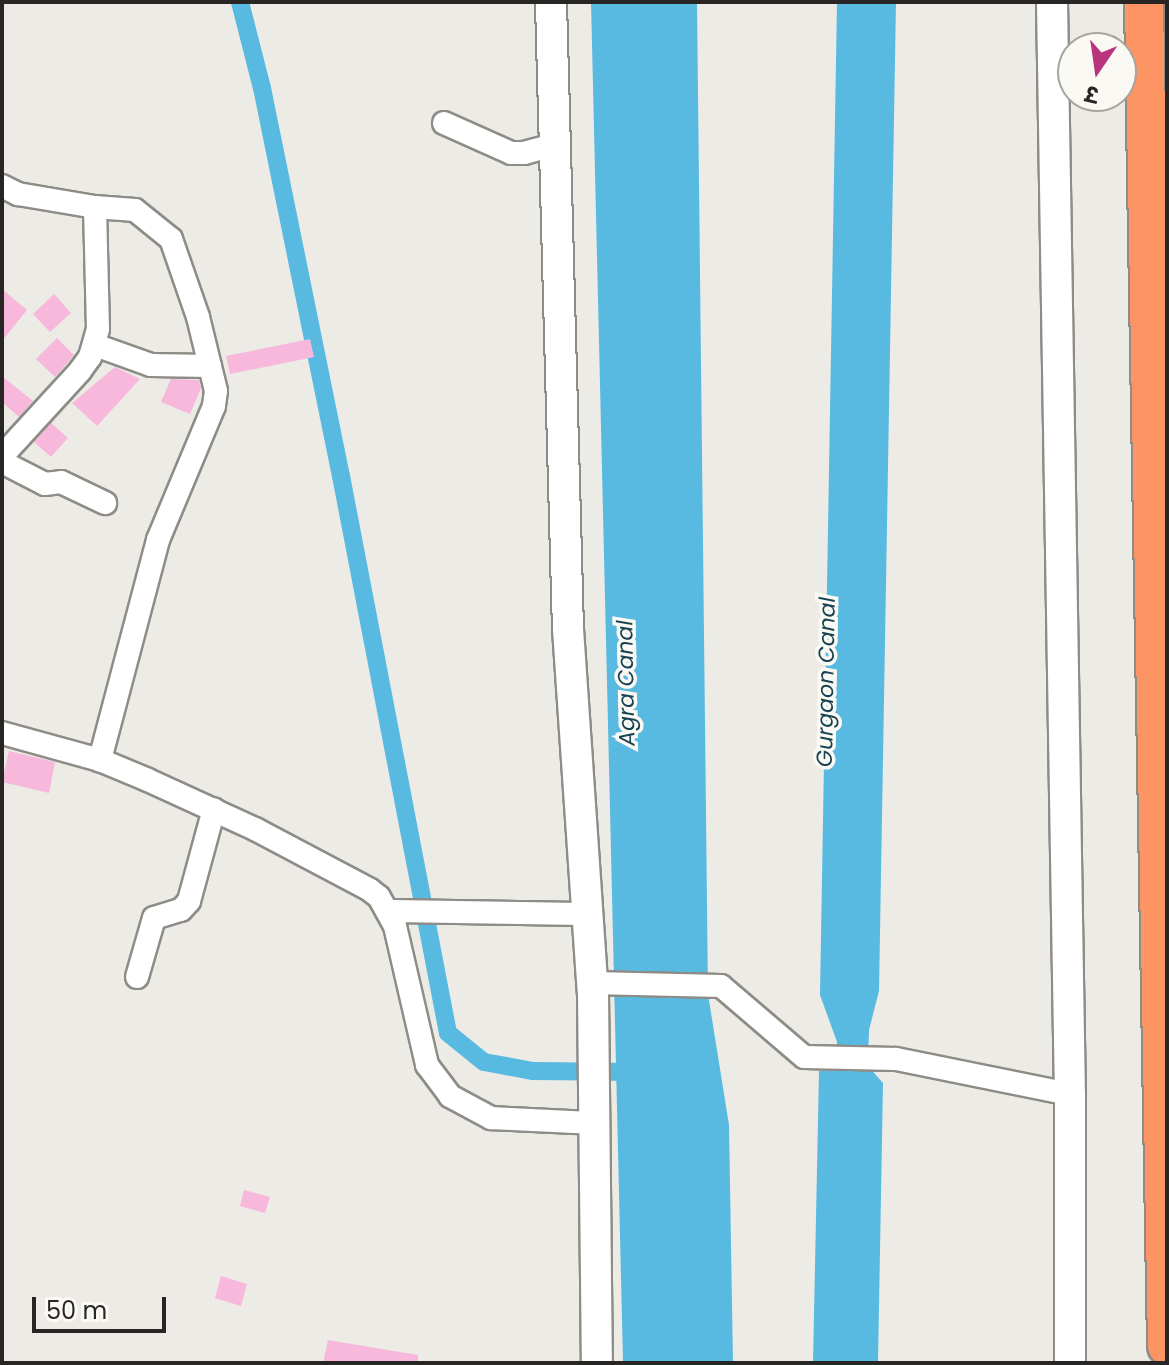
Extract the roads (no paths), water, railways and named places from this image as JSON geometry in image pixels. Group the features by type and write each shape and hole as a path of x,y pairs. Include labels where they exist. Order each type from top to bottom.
{"highway":[{"path":"1144,2 1167,1346"}],"street":[{"path":"551,2 569,645 592,983 597,1363"},
{"path":"1052,2 1070,1094 1070,1363"},
{"path":"444,123 511,153 554,145"},
{"path":"2,186 18,194 95,207 135,210 171,239 183,268 216,391 214,406 158,540 100,760"},
{"path":"2,456 80,371 95,345 98,329 95,207"},
{"path":"95,345 151,365 210,366"},
{"path":"2,462 45,484 61,482 105,503"},
{"path":"2,733 100,760 214,809 370,890 388,911 395,926 427,1065 450,1096 491,1118 595,1123"},
{"path":"137,977 154,918 181,910 189,901 214,809"},
{"path":"388,911 587,914"},
{"path":"592,983 721,986 804,1057 896,1059 1070,1094"}],"water":[{"name":"Agra Canal","path":"591,2 697,2 708,994 729,1125 733,1363 623,1363"},
{"name":"Gurgaon Canal","path":"837,2 896,2 879,991 869,1030 868,1060 868,1066 883,1083 878,1363 813,1363 819,1071 836,1071 837,1042 820,995"}],"waterway":[{"path":"240,2 262,88 341,476 448,1033 484,1062 533,1071 641,1072"}]}
